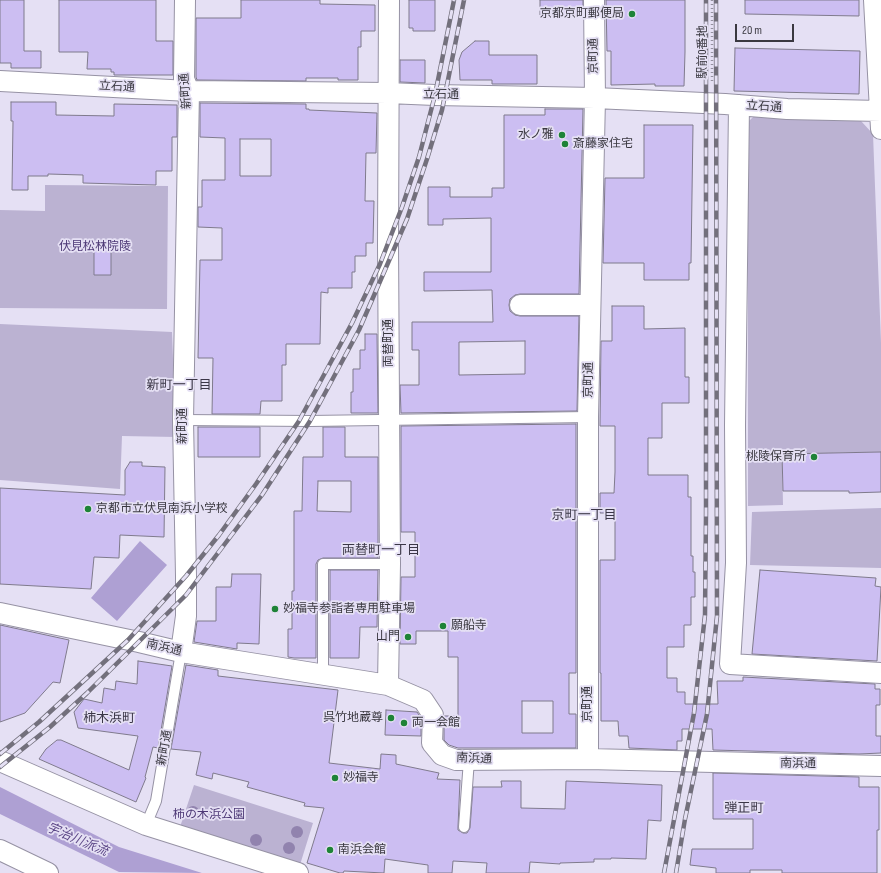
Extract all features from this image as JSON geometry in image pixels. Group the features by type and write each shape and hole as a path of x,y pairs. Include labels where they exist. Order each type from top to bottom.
{"street":[{"name":"新町通","path":"181,652 186,616 183,420 189,91 184,79 185,0"},
{"name":"両替町通","path":"388,685 390,564 389,0"},
{"name":"京町通","path":"588,759 588,417 595,98 594,0"},
{"path":"877,13 881,117"},
{"name":"立石通","path":"0,81 189,91 388,93 595,98 712,103 881,117"},
{"path":"739,105 735,425 736,563 730,664 881,673"},
{"path":"520,305 590,305"},
{"name":"南浜通","path":"0,614 181,652 323,676 388,685 423,700 433,715 432,743 442,756 456,760 588,759 881,766"},
{"path":"0,761 146,825 298,873"},
{"path":"0,850 48,873"}],"lane":[{"path":"183,420 389,420 588,417"},
{"path":"323,676 323,564 390,564"},
{"name":"新町通","path":"146,825 156,800 181,652"},
{"path":"464,827 470,760"}],"path":[{"name":"駅前0番地","path":"712,0 712,103"}],"green space":[{"path":"758,112 861,121 873,134 881,343 881,452 782,454 783,505 748,506 748,122"},
{"name":"伏見松林院陵","path":"45,185 168,186 167,309 0,308 0,210 45,211"},
{"path":"0,324 172,332 176,437 122,436 120,489 0,480"},
{"path":"881,508 881,568 750,565 752,512"},
{"name":"柿の木浜公園","path":"194,785 313,823 299,868 179,830"}],"water":[{"path":"140,541 167,565 117,621 91,598"},
{"name":"宇治川派流","path":"0,787 119,847 202,873 119,872 0,814"}],"building":[{"path":"0,0 24,0 24,51 41,51 41,68 11,68 11,63 0,63"},
{"path":"59,0 156,0 156,41 173,41 173,75 114,75 114,72 111,72 111,69 87,69 88,52 59,52"},
{"path":"241,0 320,0 320,4 375,5 375,31 361,31 361,47 358,47 358,80 338,80 338,78 306,78 306,81 197,80 196,18 241,18"},
{"path":"409,0 435,0 435,31 413,31 413,28 409,28"},
{"path":"540,0 583,0 583,15 540,15"},
{"path":"606,0 685,0 684,86 655,86 655,84 611,85 611,51 607,51"},
{"path":"745,0 859,0 859,16 745,14"},
{"path":"475,41 489,41 489,55 537,55 537,84 492,84 492,80 460,80 459,60 462,52"},
{"path":"735,48 860,51 859,94 734,91"},
{"path":"400,60 425,60 425,83 400,82"},
{"path":"11,102 56,102 56,115 114,116 114,104 177,105 177,137 172,137 172,171 156,171 156,185 83,183 83,175 48,174 48,176 28,176 28,190 12,190 13,121 11,121"},
{"path":"200,103 306,104 306,109 309,110 377,113 376,153 366,153 365,201 374,201 373,243 366,243 366,256 355,256 355,272 352,272 352,288 328,288 328,293 321,292 320,344 286,344 286,365 282,365 282,401 261,401 260,414 212,414 213,358 198,358 200,260 222,260 222,228 198,227 198,207 202,207 202,180 225,180 225,138 200,137","holes":["240,139 271,139 271,176 240,176"]},
{"path":"545,109 583,109 579,294 520,294 515,295 510,299 509,305 510,311 515,315 520,316 579,316 577,411 401,413 400,385 419,385 419,350 412,350 412,322 493,322 492,290 424,291 424,272 491,272 491,218 443,219 443,225 428,225 428,187 450,187 450,197 492,197 492,188 504,188 504,115 545,115","holes":["525,341 525,374 459,375 459,342"]},
{"path":"644,125 693,125 691,263 689,263 689,280 644,280 644,263 603,263 605,178 644,178"},
{"name":"伏見松林院陵","path":"94,242 111,242 111,275 94,275"},
{"path":"612,306 644,306 644,329 685,328 685,377 689,377 689,403 662,403 662,438 648,438 648,475 688,475 688,497 691,497 691,556 693,556 693,572 695,572 695,597 691,597 691,625 684,625 684,647 667,647 667,678 677,678 677,692 685,692 685,704 718,704 717,681 743,681 743,677 875,684 875,689 880,689 880,705 876,705 876,736 881,736 881,753 859,754 713,750 712,729 682,729 682,741 677,741 677,750 629,748 628,736 619,736 618,721 601,721 600,560 615,560 615,513 600,513 600,493 614,493 615,426 600,426 601,341 612,341"},
{"path":"365,334 377,334 378,413 351,413 353,369 360,369 360,350 365,350"},
{"path":"576,424 576,673 569,673 569,714 576,714 576,748 458,748 449,745 444,740 444,716 458,716 458,657 448,657 448,631 416,631 416,644 400,644 401,577 415,577 415,532 401,532 401,426","holes":["522,701 553,701 553,733 522,733"]},
{"path":"198,427 260,427 260,457 198,457"},
{"path":"323,427 345,427 345,457 378,457 378,558 323,558 318,560 316,564 316,658 294,658 288,657 288,629 292,629 292,591 294,591 294,511 302,511 303,457 323,457","holes":["318,481 351,481 351,512 317,511"]},
{"path":"881,452 881,492 849,493 849,491 783,491 782,454"},
{"path":"130,462 142,462 142,466 165,467 164,537 120,535 119,558 94,557 91,589 0,584 0,488 125,495 125,470"},
{"path":"330,570 378,570 377,627 360,627 359,658 330,658"},
{"path":"760,570 876,578 875,586 881,587 877,661 752,654"},
{"path":"232,574 261,574 259,644 237,643 237,649 194,642 197,621 216,621 216,587 231,587"},
{"path":"0,625 69,640 60,683 53,682 25,713 0,722"},
{"path":"138,661 172,666 158,748 153,747 146,778 136,802 39,759 46,749 57,740 61,740 129,770 138,736 78,728 74,712 84,699 102,703 104,688 115,690 116,681 137,684"},
{"path":"186,665 218,670 218,676 338,690 329,763 380,769 381,754 396,755 396,764 439,773 437,779 460,780 458,830 463,833 467,833 470,828 473,787 502,787 501,781 521,781 521,808 565,809 566,781 662,785 661,821 648,820 646,859 611,858 594,859 594,862 560,864 530,862 529,873 486,873 487,863 453,861 452,873 428,873 428,865 385,859 384,873 344,871 343,873 340,873 307,863 324,808 304,806 305,803 247,787 249,782 213,773 212,779 196,775 201,752 171,749"},
{"path":"386,710 417,712 421,718 421,736 385,735"},
{"path":"713,773 859,777 859,787 879,787 877,873 782,873 782,870 750,870 750,873 716,873 716,868 690,865 692,849 753,849 753,819 713,819"}],"railway":[{"path":"0,754 39,722 128,640 186,576 219,535 299,421 352,323 380,264 402,207 419,157 435,95 454,0"},
{"path":"0,767 50,727 87,693 186,595 262,495 310,421 359,330 407,219 442,110 464,0"},
{"path":"664,873 694,713 705,615 706,0"},
{"path":"676,873 685,819 707,714 717,616 716,0"}],"place":[{"name":"京都京町郵便局","path":"632,14"},
{"name":"水ノ雅","path":"562,135"},
{"name":"斎藤家住宅","path":"565,144"},
{"name":"桃陵保育所","path":"814,457"},
{"name":"京都市立伏見南浜小学校","path":"88,509"},
{"name":"妙福寺参詣者専用駐車場","path":"275,609"},
{"name":"願船寺","path":"443,626"},
{"name":"山門","path":"408,637"},
{"name":"呉竹地蔵尊","path":"391,718"},
{"name":"両一会館","path":"404,723"},
{"name":"妙福寺","path":"335,778"},
{"name":"南浜会館","path":"330,850"}],"district":[{"name":"新町一丁目","path":"179,386"},
{"name":"京町一丁目","path":"584,516"},
{"name":"両替町一丁目","path":"381,551"},
{"name":"柿木浜町","path":"109,719"},
{"name":"弾正町","path":"744,809"}]}
